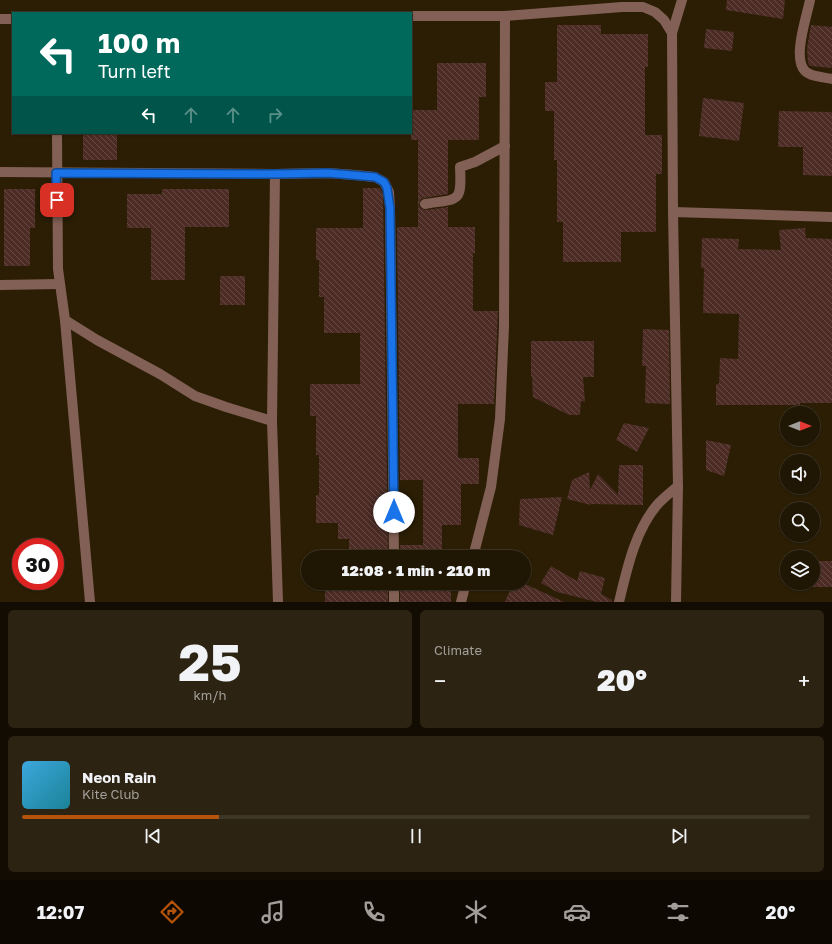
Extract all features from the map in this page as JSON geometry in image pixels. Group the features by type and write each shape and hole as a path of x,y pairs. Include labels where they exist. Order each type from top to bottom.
{"street":[{"path":"676,602 678,486 673,212 672,33 682,0"},
{"path":"810,0 801,42 801,63 805,71 813,76 832,79"},
{"path":"412,16 505,16 622,7 643,7 655,12 664,20 672,33"},
{"path":"475,550 491,487 500,419 504,326 505,16"},
{"path":"0,19 12,19"},
{"path":"57,134 56,173 59,284 65,320 90,602"},
{"path":"425,204 452,201 458,197 461,189 460,167 475,162 504,146"},
{"path":"0,172 328,173 375,177 384,182 387,188 391,223 394,550"},
{"path":"275,174 272,421 278,602"},
{"path":"673,212 832,217"},
{"path":"0,285 59,284"},
{"path":"65,320 97,340 160,374 195,396 272,421"},
{"path":"619,602 636,543 648,516 658,504 678,486"},
{"path":"394,590 394,602"},
{"path":"461,602 464,590"}],"building":[{"path":"727,0 785,0 783,19 726,10"},
{"path":"557,25 601,25 601,34 648,34 648,67 645,67 645,135 662,135 662,174 656,174 656,232 621,232 621,262 563,262 563,222 557,222 557,160 554,160 554,111 545,111 545,82 557,82"},
{"path":"811,25 832,27 832,68 810,66 808,63 807,48"},
{"path":"706,29 734,32 732,51 704,48"},
{"path":"437,63 486,63 486,97 479,97 479,140 448,140 448,194 421,199 419,205 420,208 426,210 448,207 448,227 475,227 475,253 473,253 473,311 498,311 494,404 458,404 458,458 479,458 479,484 461,484 461,525 442,525 442,550 400,550 400,545 423,545 423,480 400,480 397,227 418,227 418,140 411,140 412,110 437,110"},
{"path":"703,98 744,103 739,141 699,136"},
{"path":"779,111 832,112 832,176 803,175 803,147 778,147"},
{"path":"83,134 117,134 117,160 83,160"},
{"path":"363,188 380,188 383,194 388,550 349,550 349,539 338,539 338,523 316,523 316,495 319,495 319,455 316,455 316,416 310,416 310,384 360,384 360,333 324,333 324,297 319,297 319,260 316,260 316,228 363,228"},
{"path":"4,189 35,189 35,228 30,228 30,266 4,266"},
{"path":"162,189 229,189 229,227 185,227 185,280 151,280 151,228 127,228 127,194 162,194"},
{"path":"805,228 806,238 832,239 832,403 800,403 800,405 716,405 716,384 719,384 720,358 738,359 739,314 703,313 704,268 701,268 702,238 739,239 738,249 781,250 779,230"},
{"path":"220,276 245,276 245,305 220,305"},
{"path":"643,329 669,330 670,404 645,403 646,366 642,366"},
{"path":"531,341 594,341 594,377 583,377 585,402 581,401 580,415 569,415 533,397 531,376"},
{"path":"624,423 649,428 637,452 616,440"},
{"path":"706,440 731,445 724,476 706,470"},
{"path":"619,465 643,465 643,505 591,505 567,499 572,480 589,472 590,490 598,474 618,495"},
{"path":"562,497 553,535 519,525 520,499"},
{"path":"820,561 832,561 832,587 820,587"},
{"path":"551,566 577,581 580,571 605,578 601,594 612,600 612,602 597,602 557,592 541,583"},
{"path":"531,587 564,602 505,602 510,590 531,590"},
{"path":"325,590 388,590 388,602 325,602"},
{"path":"400,590 451,590 451,602 400,602"}],"route":[{"path":"57,200 56,173 328,173 375,177 384,182 389,192 390,208 394,512"}]}
